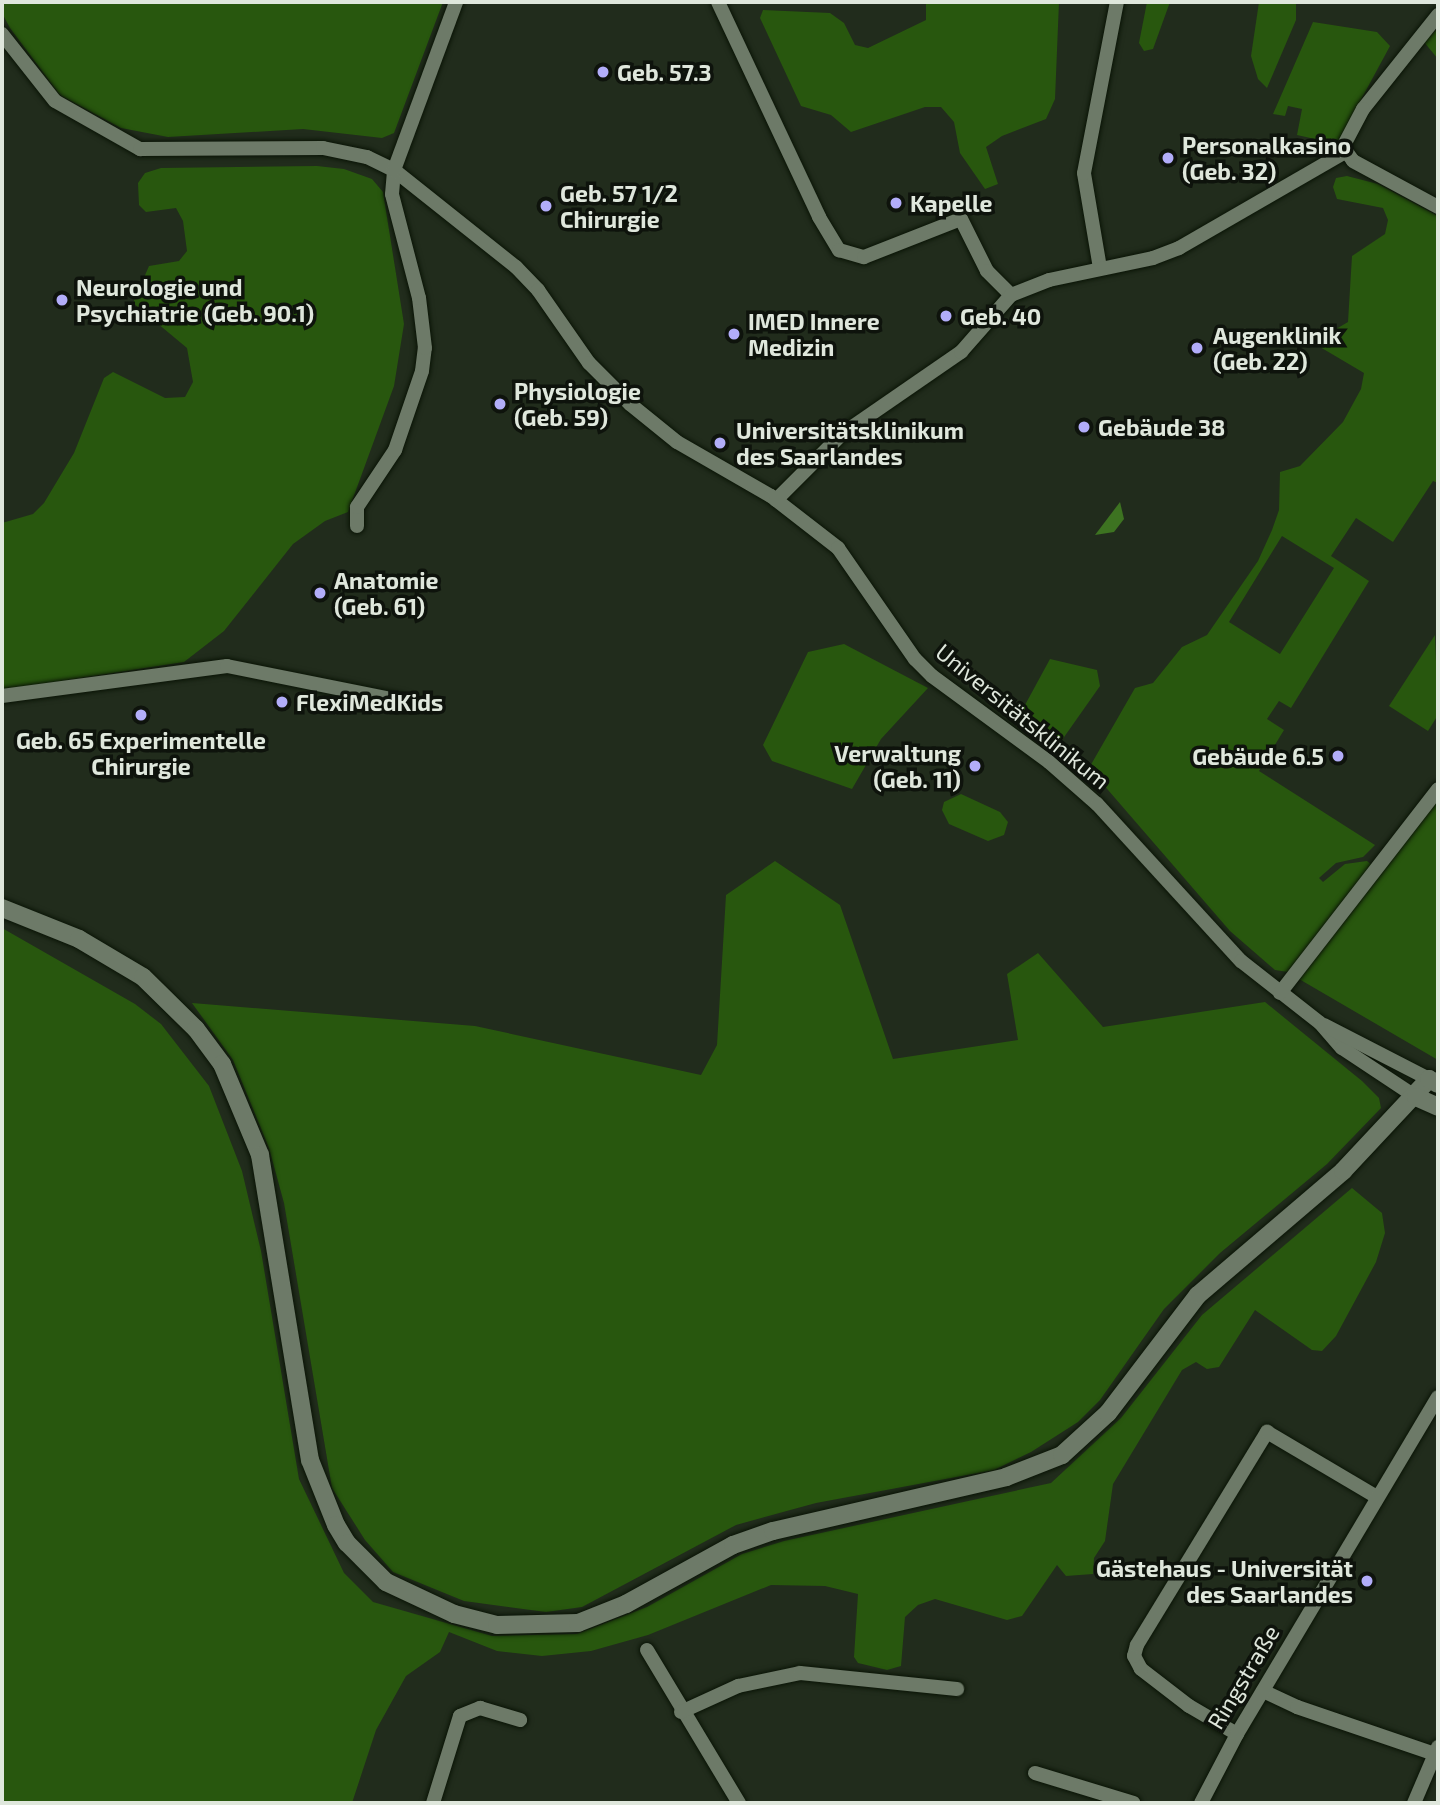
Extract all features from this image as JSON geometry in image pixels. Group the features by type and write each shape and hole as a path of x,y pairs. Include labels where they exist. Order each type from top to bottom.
{"street":[{"path":"357,526 357,507 394,450 414,403 425,348 419,298 392,194 394,170 456,2"},
{"path":"718,2 829,238 853,257 864,257 961,219 986,271 1011,295"},
{"path":"1100,268 1084,173 1117,2"},
{"path":"1438,15 1363,109 1345,139 1345,152 1357,163 1389,177 1438,207"},
{"name":"Universitätsklinikum","path":"2,34 55,101 140,149 323,148 367,158 394,170 516,267 538,290 589,363 629,404 677,442 776,500 846,557 923,667 960,700 1035,750 1097,804 1210,931 1280,993 1320,1023"},
{"path":"776,500 842,434 956,357 1011,295 1049,279 1180,248 1345,152"},
{"path":"2,696 227,666 405,702"},
{"path":"1280,993 1438,789"},
{"path":"2,908 79,939 143,977 196,1029 222,1065 260,1155 310,1460 336,1525 364,1562 386,1582 454,1614 497,1625 553,1626 589,1619 626,1604 733,1545 773,1531 1006,1477 1062,1455 1108,1413 1198,1295 1343,1171 1433,1082 1320,1023"},
{"path":"1320,1023 1342,1048 1416,1097 1438,1107"},
{"name":"Ringstraße","path":"1202,1803 1237,1734 1438,1398"},
{"path":"1237,1734 1165,1689 1141,1669 1134,1656 1267,1432 1377,1497"},
{"path":"647,1650 681,1713 739,1803"},
{"path":"681,1713 738,1686 800,1673 957,1689"},
{"path":"1263,1691 1297,1707 1437,1752 1414,1803"},
{"path":"433,1803 460,1716 480,1708 520,1720"},
{"path":"1035,1773 1134,1803"}],"shaded area":[{"path":"2,2 443,2 394,133 382,138 303,129 168,137 121,128 60,95 10,28 2,13"},
{"path":"926,2 1059,2 1055,99 1046,119 1002,136 986,147 998,184 985,189 960,153 954,122 941,107 925,107 851,132 831,115 801,106 760,18 763,10 830,13 844,23 855,45 868,48 926,20"},
{"path":"1147,2 1170,2 1153,49 1144,51 1139,43"},
{"path":"1259,2 1296,2 1296,20 1267,88 1258,79 1251,56"},
{"path":"1313,22 1377,32 1390,46 1337,144 1297,135 1302,109 1288,106 1285,116 1273,114"},
{"path":"1438,28 1438,59 1424,42"},
{"path":"317,166 344,169 372,179 383,192 404,324 394,386 348,512 325,521 293,544 224,631 184,662 2,690 2,523 33,514 44,503 74,453 104,378 113,372 165,398 185,397 193,382 187,348 133,303 149,266 179,261 187,251 183,221 176,208 146,212 139,205 138,183 145,173 161,168"},
{"path":"1347,176 1378,184 1438,216 1438,483 1433,481 1393,542 1356,518 1331,556 1369,581 1291,708 1279,701 1267,719 1284,730 1259,771 1375,845 1363,857 1336,863 1319,878 1323,882 1345,864 1367,861 1373,866 1288,972 1275,970 1230,931 1089,768 1135,688 1153,683 1182,647 1207,635 1258,561 1272,530 1279,510 1280,472 1300,466 1343,422 1361,389 1364,373 1320,347 1319,339 1348,322 1352,256 1385,234 1388,220 1383,208 1337,199 1333,187 1336,178","holes":["1282,536 1334,568 1280,654 1229,622"]},
{"path":"1120,502 1124,519 1114,532 1095,535"},
{"path":"1435,635 1438,715 1428,731 1389,706"},
{"path":"844,644 928,688 881,739 852,789 772,761 763,745 808,652"},
{"path":"1050,659 1097,670 1100,686 1062,740 1043,725 1019,716"},
{"path":"961,794 1000,812 1008,822 1004,835 988,841 949,824 942,810 944,802"},
{"path":"1438,798 1438,1060 1299,979"},
{"path":"775,861 840,905 893,1059 1018,1040 1007,974 1038,953 1103,1027 1265,1002 1362,1081 1379,1098 1381,1108 1327,1164 1220,1253 1164,1309 1100,1400 1078,1422 1031,1452 994,1470 816,1503 736,1525 582,1607 546,1612 464,1601 393,1572 365,1540 332,1488 284,1203 269,1148 233,1060 192,1003 475,1026 701,1075 717,1045 726,895"},
{"path":"2,928 135,1004 161,1024 209,1086 242,1171 261,1251 299,1479 344,1573 373,1602 492,1636 577,1634 647,1607 742,1554 784,1541 1051,1483 1121,1418 1202,1315 1352,1188 1382,1213 1385,1233 1376,1262 1336,1336 1322,1351 1312,1350 1255,1310 1219,1367 1207,1369 1196,1362 1182,1370 1113,1484 1105,1541 1094,1558 1093,1574 1066,1576 1057,1565 1022,1616 1007,1620 935,1599 918,1605 905,1617 901,1666 887,1670 858,1663 854,1657 858,1594 825,1586 771,1585 648,1635 591,1651 542,1656 497,1651 449,1632 440,1652 406,1676 376,1730 352,1803 2,1803"}],"place":[{"name":"Geb. 57.3","path":"603,72"},
{"name":"Personalkasino (Geb. 32)","path":"1168,158"},
{"name":"Kapelle","path":"896,203"},
{"name":"Geb. 57 1/2 Chirurgie","path":"546,206"},
{"name":"Neurologie und Psychiatrie (Geb. 90.1)","path":"62,300"},
{"name":"Geb. 40","path":"946,316"},
{"name":"IMED Innere Medizin","path":"734,334"},
{"name":"Augenklinik (Geb. 22)","path":"1197,348"},
{"name":"Physiologie (Geb. 59)","path":"500,404"},
{"name":"Gebäude 38","path":"1084,427"},
{"name":"Universitätsklinikum des Saarlandes","path":"720,443"},
{"name":"Anatomie (Geb. 61)","path":"320,593"},
{"name":"FlexiMedKids","path":"282,702"},
{"name":"Geb. 65 Experimentelle Chirurgie","path":"141,715"},
{"name":"Gebäude 6.5","path":"1338,756"},
{"name":"Verwaltung (Geb. 11)","path":"975,766"},
{"name":"Gästehaus - Universität des Saarlandes","path":"1367,1581"}]}
